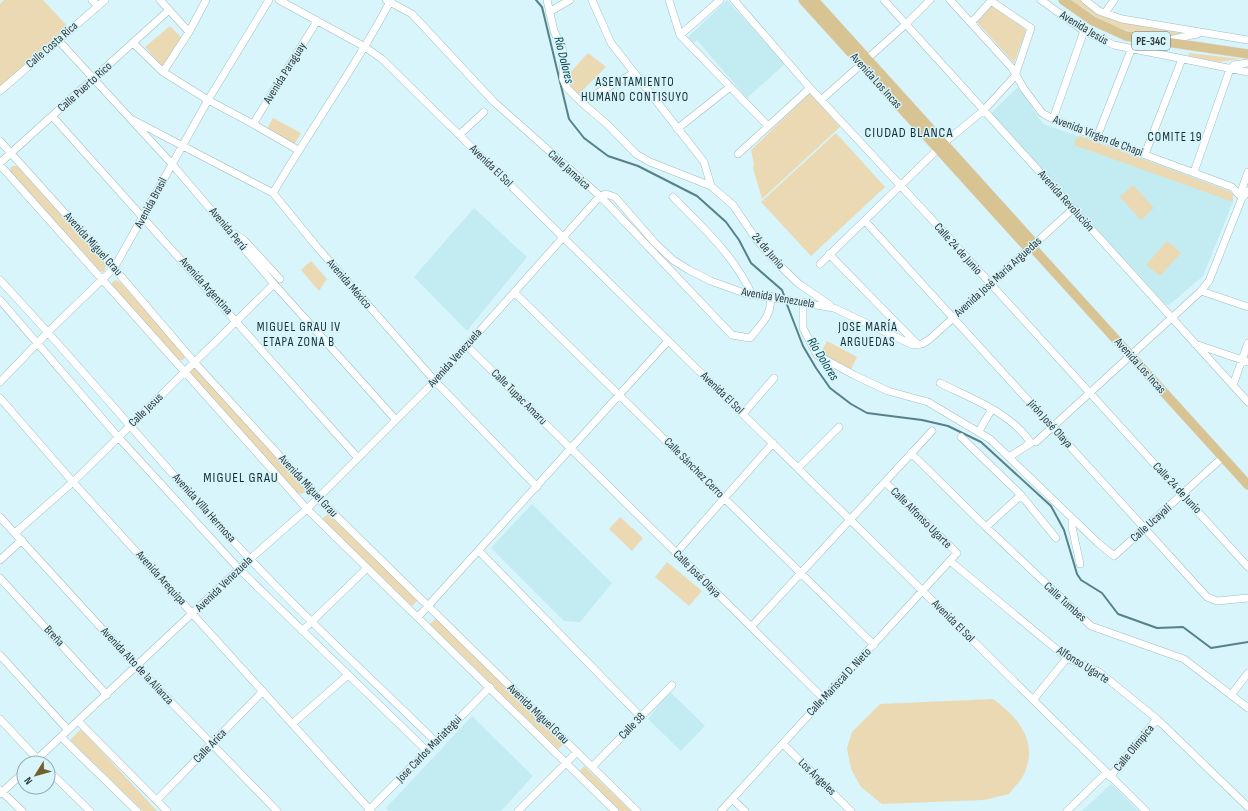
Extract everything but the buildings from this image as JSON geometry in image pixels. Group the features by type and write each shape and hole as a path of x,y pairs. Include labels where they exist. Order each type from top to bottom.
{"main road":[{"name":"Avenida Los Incas","path":"803,0 1032,241 1032,247 1248,485"},
{"name":"Avenida Los Incas","path":"814,0 867,58 941,146"},
{"name":"PE-34C","path":"1063,0 1093,21 1107,29 1126,36 1248,54"}],"street":[{"path":"92,0 98,6"},
{"name":"Calle Costa Rica","path":"0,91 105,0"},
{"path":"160,0 189,32"},
{"path":"162,72 189,32 206,0"},
{"name":"Avenida Brasil","path":"0,382 48,332 114,268 144,217 208,100 269,0"},
{"name":"Avenida El Sol","path":"279,0 365,47 382,59 1146,811"},
{"path":"547,0 554,31 563,51 564,83 580,102 609,126 636,154 650,162 711,186"},
{"path":"549,12 570,0"},
{"path":"592,0 611,43 704,162 711,186"},
{"path":"669,0 680,35 768,126"},
{"path":"680,35 720,0"},
{"name":"Calle 24 de Junio","path":"734,0 810,88 1183,494 1248,567"},
{"name":"Avenida Revolución","path":"884,0 1248,402"},
{"path":"867,58 906,24 930,0"},
{"name":"Avenida Virgen de Chapi","path":"950,0 1012,68 1015,76 1036,106 1053,119 1097,137 1232,187 1245,199"},
{"path":"820,264 941,146 984,110 1015,76 1031,28 991,0 971,23"},
{"name":"Avenida Jesús","path":"1041,0 1084,31 1114,46 1248,72"},
{"path":"1085,0 1099,11 1122,19 1202,34 1248,40"},
{"path":"1105,13 1114,0"},
{"path":"273,193 298,150 365,47 389,1"},
{"name":"Calle Jamaica","path":"389,1 412,14 494,102 600,196 732,335 750,338 769,313 772,306 772,297"},
{"name":"Calle Puerto Rico","path":"0,164 169,10"},
{"name":"Avenida Paraguay","path":"253,124 317,21"},
{"path":"1053,119 1084,31"},
{"path":"1160,42 1171,38 1202,34"},
{"name":"Avenida Perú","path":"58,40 133,120 228,230 244,240 277,281"},
{"path":"133,43 162,72 208,100 298,150"},
{"path":"1097,137 1131,50"},
{"path":"1145,154 1182,59"},
{"path":"1194,172 1230,69 1234,65 1248,63"},
{"path":"821,100 856,69"},
{"path":"580,102 634,72"},
{"path":"677,128 730,87"},
{"path":"738,154 810,88"},
{"path":"459,135 484,112"},
{"name":"Avenida Argentina","path":"52,116 237,320 358,458"},
{"name":"Avenida México","path":"133,120 273,193 317,247 435,381 537,487"},
{"name":"Avenida Miguel Grau","path":"0,141 114,268 195,363 318,498 637,811"},
{"name":"Avenida Miguel Grau","path":"0,164 104,279 184,373 307,509 615,811"},
{"path":"1245,199 1242,189 1248,172"},
{"name":"24 de Junio","path":"711,186 733,205 756,238 778,264 799,284 834,308"},
{"path":"1036,442 1201,291 1209,281 1248,191"},
{"name":"Avenida Venezuela","path":"44,755 68,730 137,667 239,569 307,509 435,381 600,196 606,194 615,197 655,243 673,260 711,281 752,294 834,308 913,345 920,345"},
{"path":"673,197 731,258 743,274 752,294"},
{"name":"Avenida José María Arguedas","path":"920,345 954,318 1073,209"},
{"name":"Jirón José Olaya","path":"864,221 954,318 1207,598 1217,600 1248,598"},
{"path":"829,254 920,345"},
{"name":"Avenida Villa Hermosa","path":"0,280 250,559 436,742"},
{"path":"277,281 396,420"},
{"name":"Calle Jesus","path":"15,533 73,482 119,438 277,281"},
{"path":"1201,291 1248,308"},
{"name":"Calle Sánchez Cerro","path":"514,292 874,645"},
{"name":"Avenida Villa Hermosa","path":"0,300 38,342 119,438 239,569 427,751"},
{"path":"800,301 803,328 817,355 888,391 928,402 979,431 1009,457 1072,518 1072,526 1080,564"},
{"path":"418,617 668,341"},
{"path":"1233,385 1245,361 1248,343"},
{"path":"1194,344 1245,361"},
{"name":"Calle Tupac Amaru","path":"467,346 571,449"},
{"path":"743,414 774,378"},
{"path":"940,383 992,409 1014,423 1031,443 1009,457"},
{"name":"Avenida Arequipa","path":"0,398 73,482 263,691 369,811"},
{"path":"979,431 992,409"},
{"path":"798,468 839,427"},
{"path":"751,627 932,431"},
{"path":"961,437 1021,495 1056,538"},
{"path":"676,553 773,443"},
{"name":"Calle José Olaya","path":"571,449 824,699"},
{"name":"Calle Tumbes","path":"911,453 986,527 1091,626 1184,659 1248,708"},
{"name":"Calle Ucayali","path":"1072,518 1114,556 1223,457"},
{"name":"Calle Alfonso Ugarte","path":"885,482 957,553"},
{"path":"986,527 1021,495"},
{"name":"Avenida Alto de la Alianza","path":"0,517 137,667 277,811"},
{"path":"0,560 22,540"},
{"path":"479,551 641,717"},
{"name":"Calle Mariscal D. Nieto","path":"722,811 957,553"},
{"name":"Alfonso Ugarte","path":"950,562 1067,658 1099,672 1157,719 1248,806"},
{"path":"302,631 368,568"},
{"name":"Breña","path":"0,578 107,695"},
{"path":"0,655 68,730"},
{"path":"1033,700 1067,658"},
{"path":"1231,695 1248,673"},
{"path":"292,724 348,676"},
{"name":"Calle 38","path":"592,767 672,685"},
{"name":"Jose Carlos Mariategui","path":"369,811 490,687"},
{"name":"Calle Arica","path":"157,800 263,691"},
{"path":"0,719 31,755"},
{"name":"Calle Olímpica","path":"1067,811 1108,775 1157,719"},
{"path":"78,721 167,811"},
{"path":"62,737 135,810"},
{"name":"Los Ángeles","path":"782,744 851,811"},
{"path":"518,811 576,752"},
{"path":"56,778 90,811"},
{"path":"16,779 1,792 22,811"},
{"path":"732,799 745,811"}],"shaded area":[{"path":"4,0 43,0 70,29 0,91 0,4"},
{"path":"727,0 785,64 747,98 697,40 693,43 688,37"},
{"path":"1071,0 1082,0 1099,15 1121,22 1181,33 1160,39 1140,35 1106,23"},
{"path":"992,6 1026,30 1014,63 977,22"},
{"path":"170,26 181,37 163,67 145,47"},
{"path":"588,53 606,67 579,94 565,82 565,78"},
{"path":"1189,53 1241,59 1218,62 1188,56"},
{"path":"1018,87 1043,124 1158,164 1229,191 1233,195 1233,202 1203,276 1169,305 1166,305 991,113"},
{"path":"810,93 840,127 762,199 753,168 754,165 751,150"},
{"path":"273,118 301,133 293,147 266,131"},
{"path":"836,133 885,187 811,256 761,202"},
{"path":"1080,136 1229,191 1233,195 1233,202 1074,145 1076,139"},
{"path":"17,166 106,265 104,272 100,271 11,172 10,168"},
{"path":"1133,185 1154,208 1141,220 1120,197"},
{"path":"474,208 527,257 467,331 414,277"},
{"path":"1167,241 1181,253 1160,276 1146,265"},
{"path":"311,261 327,279 319,291 301,270"},
{"path":"115,280 120,282 184,353 185,357 183,360 178,360 113,288 112,283"},
{"path":"827,341 857,357 850,371 820,354"},
{"path":"194,368 198,369 305,487 305,492 302,494 296,492 191,375 190,372"},
{"path":"532,504 612,583 580,622 564,621 491,548"},
{"path":"328,514 418,600 412,606 322,519"},
{"path":"620,517 643,538 632,551 609,529"},
{"path":"667,562 702,591 689,606 655,577"},
{"path":"436,618 564,744 558,749 430,624"},
{"path":"669,691 705,726 681,751 648,719"},
{"path":"993,699 1017,721 1027,739 1029,749 1024,775 1009,794 984,800 882,804 861,787 851,769 847,748 852,732 880,704"},
{"path":"472,716 533,776 501,811 389,811 386,808"},
{"path":"81,729 157,811 143,811 70,740"},
{"path":"584,766 631,811 620,811 579,772"},
{"path":"1111,784 1139,811 1082,811"}],"waterway":[{"name":"Río Dolores","path":"536,0 542,7 569,119 584,138 608,156 638,166 697,196 726,222 739,240 751,263 782,290 785,298"},
{"name":"Río Dolores","path":"786,302 803,346 830,388 851,404 867,413 922,420 948,426 981,442 1051,506 1064,530 1077,574 1081,580 1102,593 1118,614 1157,628 1183,627 1211,648 1248,642"}],"district":[{"name":"ASENTAMIENTO HUMANO CONTISUYO","path":"635,90"},
{"name":"CIUDAD BLANCA","path":"909,132"},
{"name":"COMITE 19","path":"1175,137"},
{"name":"MIGUEL GRAU IV ETAPA ZONA B","path":"299,334"},
{"name":"JOSE MARÍA ARGUEDAS","path":"868,334"},
{"name":"MIGUEL GRAU","path":"241,477"}]}
